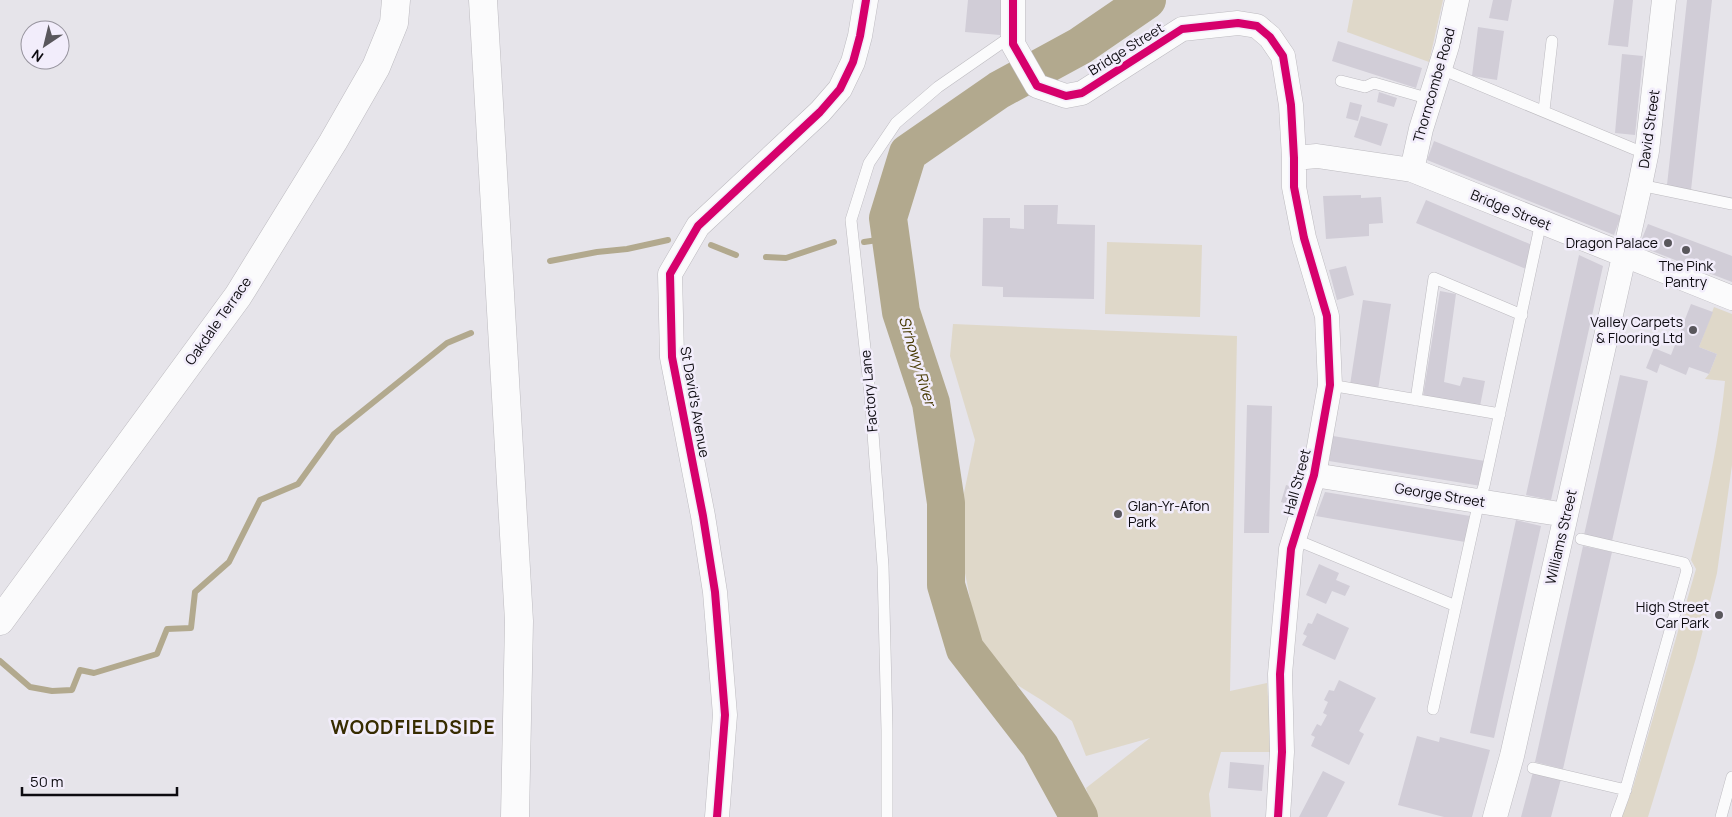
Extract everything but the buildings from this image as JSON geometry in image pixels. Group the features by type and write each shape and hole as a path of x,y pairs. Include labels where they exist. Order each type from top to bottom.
{"main road":[{"name":"Oakdale Terrace","path":"0,621 238,296 333,142 376,67 394,23 396,0"},
{"path":"483,0 519,621 515,817"}],"street":[{"name":"St David's Avenue","path":"717,817 725,715 715,592 703,516 672,357 670,274 698,226 820,112 840,89 853,62 860,36 866,0"},
{"path":"1013,0 1013,39"},
{"name":"Thorncombe Road","path":"1412,170 1419,137 1441,69 1457,0"},
{"name":"David Street","path":"1623,256 1647,151 1664,0"},
{"name":"Bridge Street","path":"1013,39 1036,86 1066,96 1082,92 1182,29 1238,23 1257,26 1270,37 1283,56 1292,105 1294,158 1317,156 1412,170 1732,298"},
{"name":"Hall Street","path":"1278,817 1282,752 1280,674 1291,549 1314,475 1330,386 1327,316 1304,238 1294,187 1294,158"},
{"name":"Williams Street","path":"1495,817 1510,762 1623,256"},
{"name":"George Street","path":"1314,475 1566,516"}],"lane":[{"name":"Factory Lane","path":"888,817 888,730 883,566 870,394 851,220 869,163 896,123 938,87 1013,39"},
{"path":"1544,110 1552,41"},
{"path":"1441,69 1544,110 1634,149 1647,151"},
{"path":"1341,81 1365,87 1374,83 1430,99"},
{"path":"1640,185 1732,204"},
{"path":"1433,709 1522,315 1541,222"},
{"path":"1416,400 1434,278 1522,315"},
{"path":"1330,386 1500,414"},
{"path":"1294,539 1456,606"},
{"path":"1581,539 1684,563 1687,570 1626,790 1616,817"},
{"path":"1533,768 1626,790"},
{"path":"1721,817 1732,777"}],"shaded area":[{"path":"1353,0 1443,0 1429,62 1347,32"},
{"path":"1107,242 1202,245 1200,317 1105,314"},
{"path":"1714,307 1732,314 1732,465 1717,573 1696,658 1648,817 1622,817 1633,787 1696,569 1691,560 1711,471 1725,381 1705,379 1717,354 1699,347"},
{"path":"953,324 1237,336 1230,691 1267,683 1272,752 1221,752 1209,794 1211,817 1095,817 1086,788 1150,738 1086,756 1072,721 983,664 963,563 960,512 975,440 950,356"}],"waterway":[{"name":"Sirhowy River","path":"1079,817 1040,746 965,649 946,585 946,503 931,403 901,312 888,218 908,153 999,90 1080,46 1147,0"},
{"path":"864,242 891,238"},
{"path":"550,261 597,252 627,249 668,240"},
{"path":"766,257 786,258 834,242"},
{"path":"711,245 736,255"},
{"path":"0,661 30,687 52,691 72,690 80,670 94,673 157,654 167,629 191,628 195,592 229,562 260,500 298,484 334,434 447,343 471,333"}],"cycle path":[{"path":"717,817 725,715 715,592 703,516 672,357 670,274 698,226 820,112 840,89 853,62 860,36 866,0"},
{"path":"1013,0 1013,44 1037,86 1066,96 1082,93 1182,29 1238,23 1257,26 1270,37 1283,56 1291,105 1294,187 1304,238 1327,316 1330,385 1314,475 1291,549 1280,674 1282,752 1278,817"}],"place":[{"name":"Dragon Palace","path":"1668,243"},
{"name":"The Pink Pantry","path":"1686,250"},
{"name":"Valley Carpets & Flooring Ltd","path":"1693,330"},
{"name":"Glan-Yr-Afon Park","path":"1118,514"},
{"name":"High Street Car Park","path":"1719,615"}],"district":[{"name":"WOODFIELDSIDE","path":"413,727"}]}
